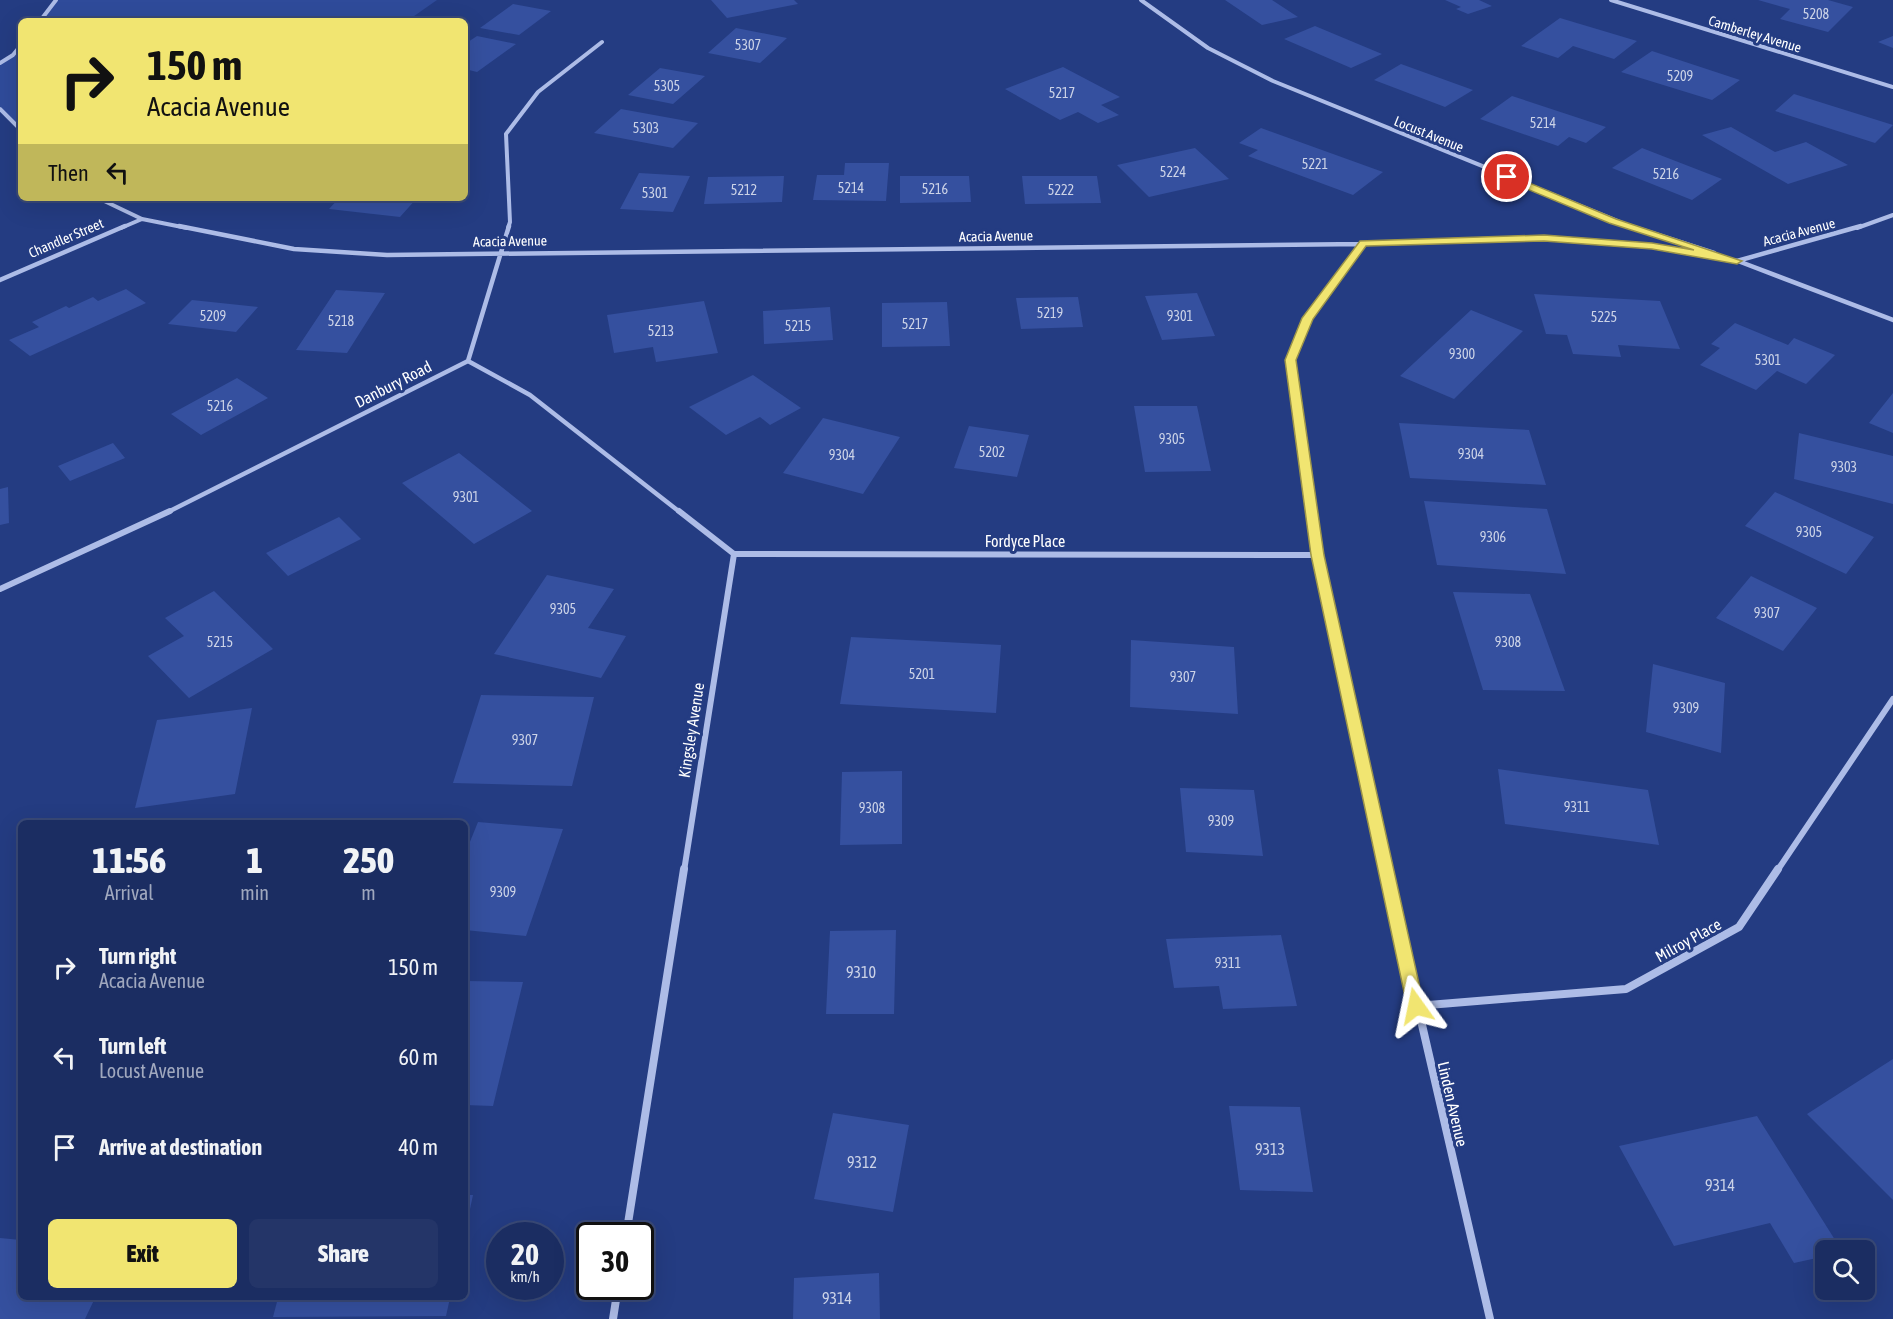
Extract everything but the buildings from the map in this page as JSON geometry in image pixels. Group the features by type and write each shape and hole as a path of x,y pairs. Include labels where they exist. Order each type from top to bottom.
{"street":[{"path":"42,18 56,0"},
{"name":"Locust Avenue","path":"1141,0 1208,48 1273,81 1613,221 1737,261 1893,320"},
{"name":"Camberley Avenue","path":"1611,0 1893,87"},
{"path":"602,42 538,92 506,134 510,222 468,361 530,394 734,554"},
{"path":"0,63 18,49"},
{"path":"0,110 18,127"},
{"name":"Acacia Avenue","path":"104,201 142,219 294,249 387,255 1363,243 1544,238 1652,246 1737,261 1854,230 1893,215"},
{"name":"Chandler Street","path":"0,280 142,219"},
{"name":"Linden Avenue","path":"1363,243 1307,318 1290,360 1317,555 1416,1006 1490,1319"},
{"name":"Danbury Road","path":"0,589 199,498 468,361"},
{"name":"Fordyce Place","path":"734,554 1317,555"},
{"name":"Kingsley Avenue","path":"628,1222 734,554"},
{"name":"Milroy Place","path":"1416,1006 1626,989 1739,927 1893,699"},
{"path":"613,1319 616,1300"}],"shaded area":[{"path":"56,0 437,0 411,18 42,18"},
{"path":"18,49 18,127 0,109 0,63"}],"route":[{"path":"1416,1006 1317,555 1290,360 1307,318 1363,243 1544,238 1652,246 1737,261 1613,221 1507,177"}]}
